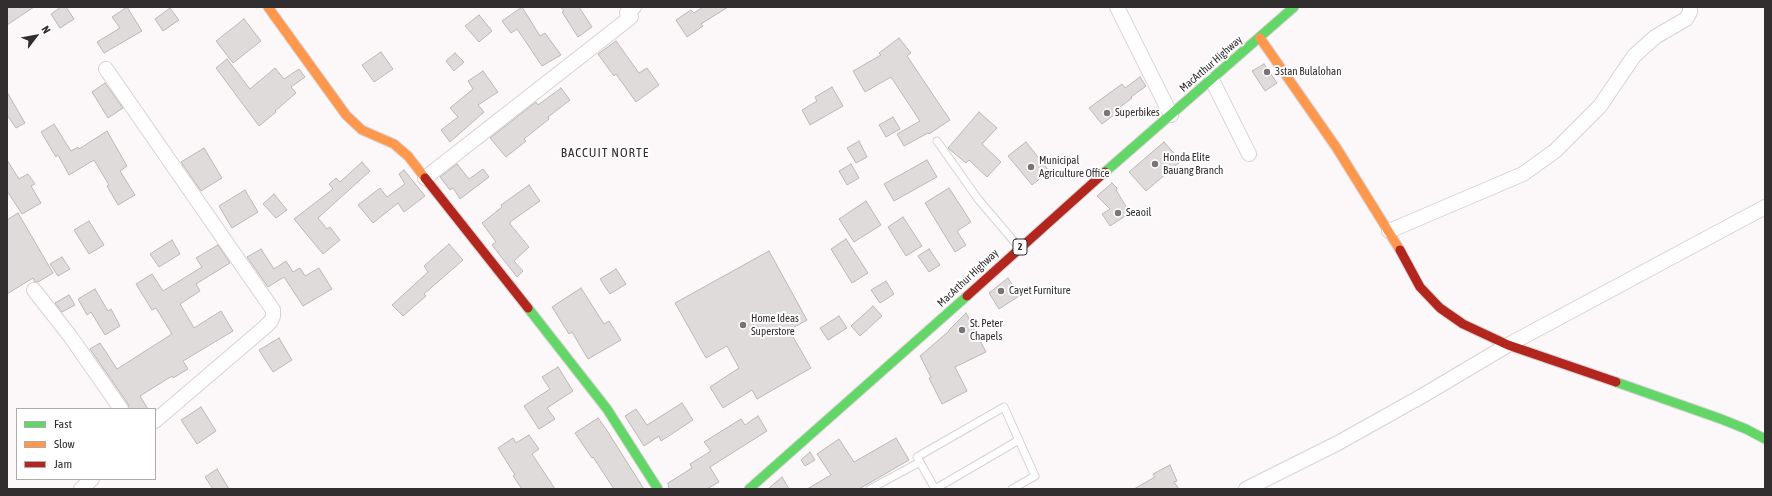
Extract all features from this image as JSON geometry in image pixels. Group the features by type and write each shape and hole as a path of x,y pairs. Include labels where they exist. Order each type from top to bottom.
{"main road":[{"path":"268,7 346,115 362,130 394,144 408,156 426,178 607,409 658,489"},
{"name":"MacArthur Highway","path":"749,489 921,338 1019,248 1294,7"},
{"path":"1260,38 1336,147 1389,231 1420,287 1435,303 1463,324 1508,345 1721,419 1746,429 1765,439"}],"street":[{"path":"1117,7 1171,115"},
{"path":"1389,231 1523,174 1555,151 1600,106 1634,56 1655,37 1686,19 1690,12 1690,7"},
{"path":"426,178 631,17 628,9"},
{"path":"106,69 273,310 271,321 265,327 156,420"},
{"path":"1212,80 1248,154"},
{"path":"1246,489 1338,443 1508,345 1765,207"},
{"path":"34,290 70,336 120,408"},
{"path":"81,489 91,480"}],"lane":[{"path":"937,141 978,199 1019,248"},
{"path":"1012,489 1035,476 1019,440 1004,407 917,457 935,489 1019,440"},
{"path":"870,489 920,462"}],"building":[{"path":"7,7 34,7 7,25"},
{"path":"61,7 66,7 74,19 60,28 51,14"},
{"path":"127,7 142,31 104,53 97,42 120,28 112,17"},
{"path":"522,7 540,36 545,33 561,55 542,66 517,29 511,33 502,21"},
{"path":"561,7 579,7 592,27 578,37 562,12 564,11"},
{"path":"703,7 728,7 701,24 703,26 687,37 676,20 691,10 694,13"},
{"path":"170,8 179,20 163,31 155,19"},
{"path":"479,15 492,31 479,42 465,26"},
{"path":"244,19 261,41 233,63 216,41"},
{"path":"899,38 911,53 907,56 950,120 929,134 928,133 904,146 897,134 920,121 891,77 865,92 853,71 881,55 879,53"},
{"path":"616,41 639,73 647,68 659,85 636,102 616,74 614,76 598,54"},
{"path":"381,52 393,69 374,82 362,65"},
{"path":"455,53 464,62 454,71 446,61"},
{"path":"227,59 250,89 275,68 284,79 299,69 305,77 291,87 296,93 259,126 216,68"},
{"path":"1264,64 1277,83 1265,91 1252,71"},
{"path":"483,71 498,92 478,105 484,112 450,142 441,130 458,117 450,108 473,89 468,81"},
{"path":"1140,77 1146,86 1131,97 1132,98 1116,110 1118,112 1102,124 1089,108 1122,84 1125,88"},
{"path":"105,83 123,108 108,118 92,92"},
{"path":"832,87 843,106 810,125 802,110 817,101 815,97"},
{"path":"561,88 570,100 548,117 549,119 524,139 526,141 506,157 490,138 536,102 538,105"},
{"path":"7,92 25,123 16,128 7,115"},
{"path":"979,112 997,128 982,144 1001,162 987,177 969,160 966,163 948,148"},
{"path":"893,117 900,129 886,137 879,125"},
{"path":"54,124 71,151 78,147 79,149 107,131 127,166 120,171 135,195 118,205 107,186 109,185 94,160 69,175 58,155 56,157 41,132"},
{"path":"859,141 867,157 856,163 847,148"},
{"path":"1026,142 1049,171 1032,185 1008,156"},
{"path":"1164,142 1181,161 1146,191 1129,172"},
{"path":"204,148 222,178 201,191 181,162"},
{"path":"7,160 19,179 28,174 35,184 31,186 41,203 22,214 7,191"},
{"path":"927,160 937,177 894,201 884,184"},
{"path":"362,162 370,171 318,218 327,229 330,227 340,240 323,254 294,219 333,189 329,184 336,178 340,182"},
{"path":"457,164 469,179 483,169 489,177 460,199 453,188 450,190 440,177"},
{"path":"851,164 859,178 847,185 839,171"},
{"path":"404,170 425,196 404,212 398,203 373,223 358,205 380,188 387,197 405,184 399,174"},
{"path":"1112,183 1117,188 1116,190 1130,213 1110,226 1102,214 1110,209 1097,196"},
{"path":"529,185 540,201 510,222 510,224 529,247 514,261 523,271 517,277 492,245 496,242 482,223 502,207 501,205"},
{"path":"949,188 971,222 957,231 966,245 955,252 925,203"},
{"path":"245,190 258,212 232,228 219,206"},
{"path":"274,194 287,210 276,218 263,204"},
{"path":"866,201 881,225 854,242 839,219"},
{"path":"18,213 53,273 38,282 35,282 33,278 7,294 7,220"},
{"path":"903,217 922,246 906,256 888,227"},
{"path":"89,221 104,245 89,254 74,230"},
{"path":"846,239 868,273 852,283 831,249"},
{"path":"172,240 180,254 159,267 150,254"},
{"path":"449,244 463,260 424,294 426,296 403,316 392,305 428,272 424,266"},
{"path":"218,245 230,263 196,284 200,291 180,304 194,328 221,311 233,331 183,361 188,369 173,378 172,376 140,396 147,408 129,408 128,404 90,349 100,343 117,369 172,334 156,308 152,310 136,284 152,274 163,291 202,267 196,258"},
{"path":"261,249 274,269 286,261 293,272 300,268 305,276 319,268 332,289 303,306 284,277 268,287 247,257"},
{"path":"929,249 940,265 929,272 918,256"},
{"name":"Home Ideas Superstore","path":"769,251 807,320 789,330 811,368 757,399 752,390 723,408 710,387 739,368 727,346 706,358 675,303"},
{"path":"62,257 70,269 58,276 50,264"},
{"path":"616,269 626,284 610,294 600,279"},
{"path":"1008,278 1019,296 999,309 989,293"},
{"path":"886,281 894,294 880,303 871,290"},
{"path":"581,288 604,324 609,321 621,340 588,359 572,332 569,334 552,307"},
{"path":"95,289 108,311 111,309 120,326 105,335 91,312 87,315 78,299"},
{"path":"69,295 75,305 62,312 55,303"},
{"path":"873,306 882,316 860,336 851,326"},
{"path":"966,313 986,352 955,367 967,391 942,404 929,378 931,377 920,356 949,331"},
{"path":"839,316 847,328 828,340 820,328"},
{"path":"279,338 292,360 273,372 259,350"},
{"path":"558,367 573,391 547,408 555,419 539,429 524,406 550,389 542,377"},
{"path":"682,403 693,420 661,441 659,436 644,446 625,416 636,409 647,425"},
{"path":"201,407 216,431 197,444 181,420"},
{"path":"758,416 767,431 710,467 719,482 707,489 669,489 668,483 692,468 690,464 711,451 704,442 741,419 745,425"},
{"path":"598,418 644,489 614,489 575,433"},
{"path":"529,435 539,449 532,454 555,489 522,489 498,448 513,438 516,443"},
{"path":"896,438 909,460 859,489 807,489 831,475 817,454 839,439 854,462"},
{"path":"810,452 815,460 805,466 801,460"},
{"path":"1170,465 1177,481 1174,482 1179,489 1134,489 1155,477 1153,474"},
{"path":"217,469 229,489 213,489 205,477"},
{"path":"782,477 789,489 768,489"}],"traffic: fast":[{"path":"1105,172 1294,7"},
{"path":"749,489 967,296"},
{"path":"528,308 607,409 658,489"},
{"path":"1616,382 1721,419 1746,429 1765,439"}],"traffic: slow":[{"path":"268,7 346,115 362,130 394,144 408,156 425,178"},
{"path":"1260,38 1336,147 1400,250"}],"traffic: jam":[{"path":"967,296 1105,172"},
{"path":"425,178 528,308"},
{"path":"1400,250 1420,287 1440,308 1463,324 1508,345 1616,382"}],"place":[{"name":"3stan Bulalohan","path":"1267,72"},
{"name":"Superbikes","path":"1107,113"},
{"name":"Honda Elite Bauang Branch","path":"1155,164"},
{"name":"Municipal Agriculture Office","path":"1031,167"},
{"name":"Seaoil","path":"1118,213"},
{"name":"Cayet Furniture","path":"1001,291"},
{"name":"Home Ideas Superstore","path":"743,325"},
{"name":"St. Peter Chapels","path":"962,330"}],"district":[{"name":"BACCUIT NORTE","path":"605,153"}]}
